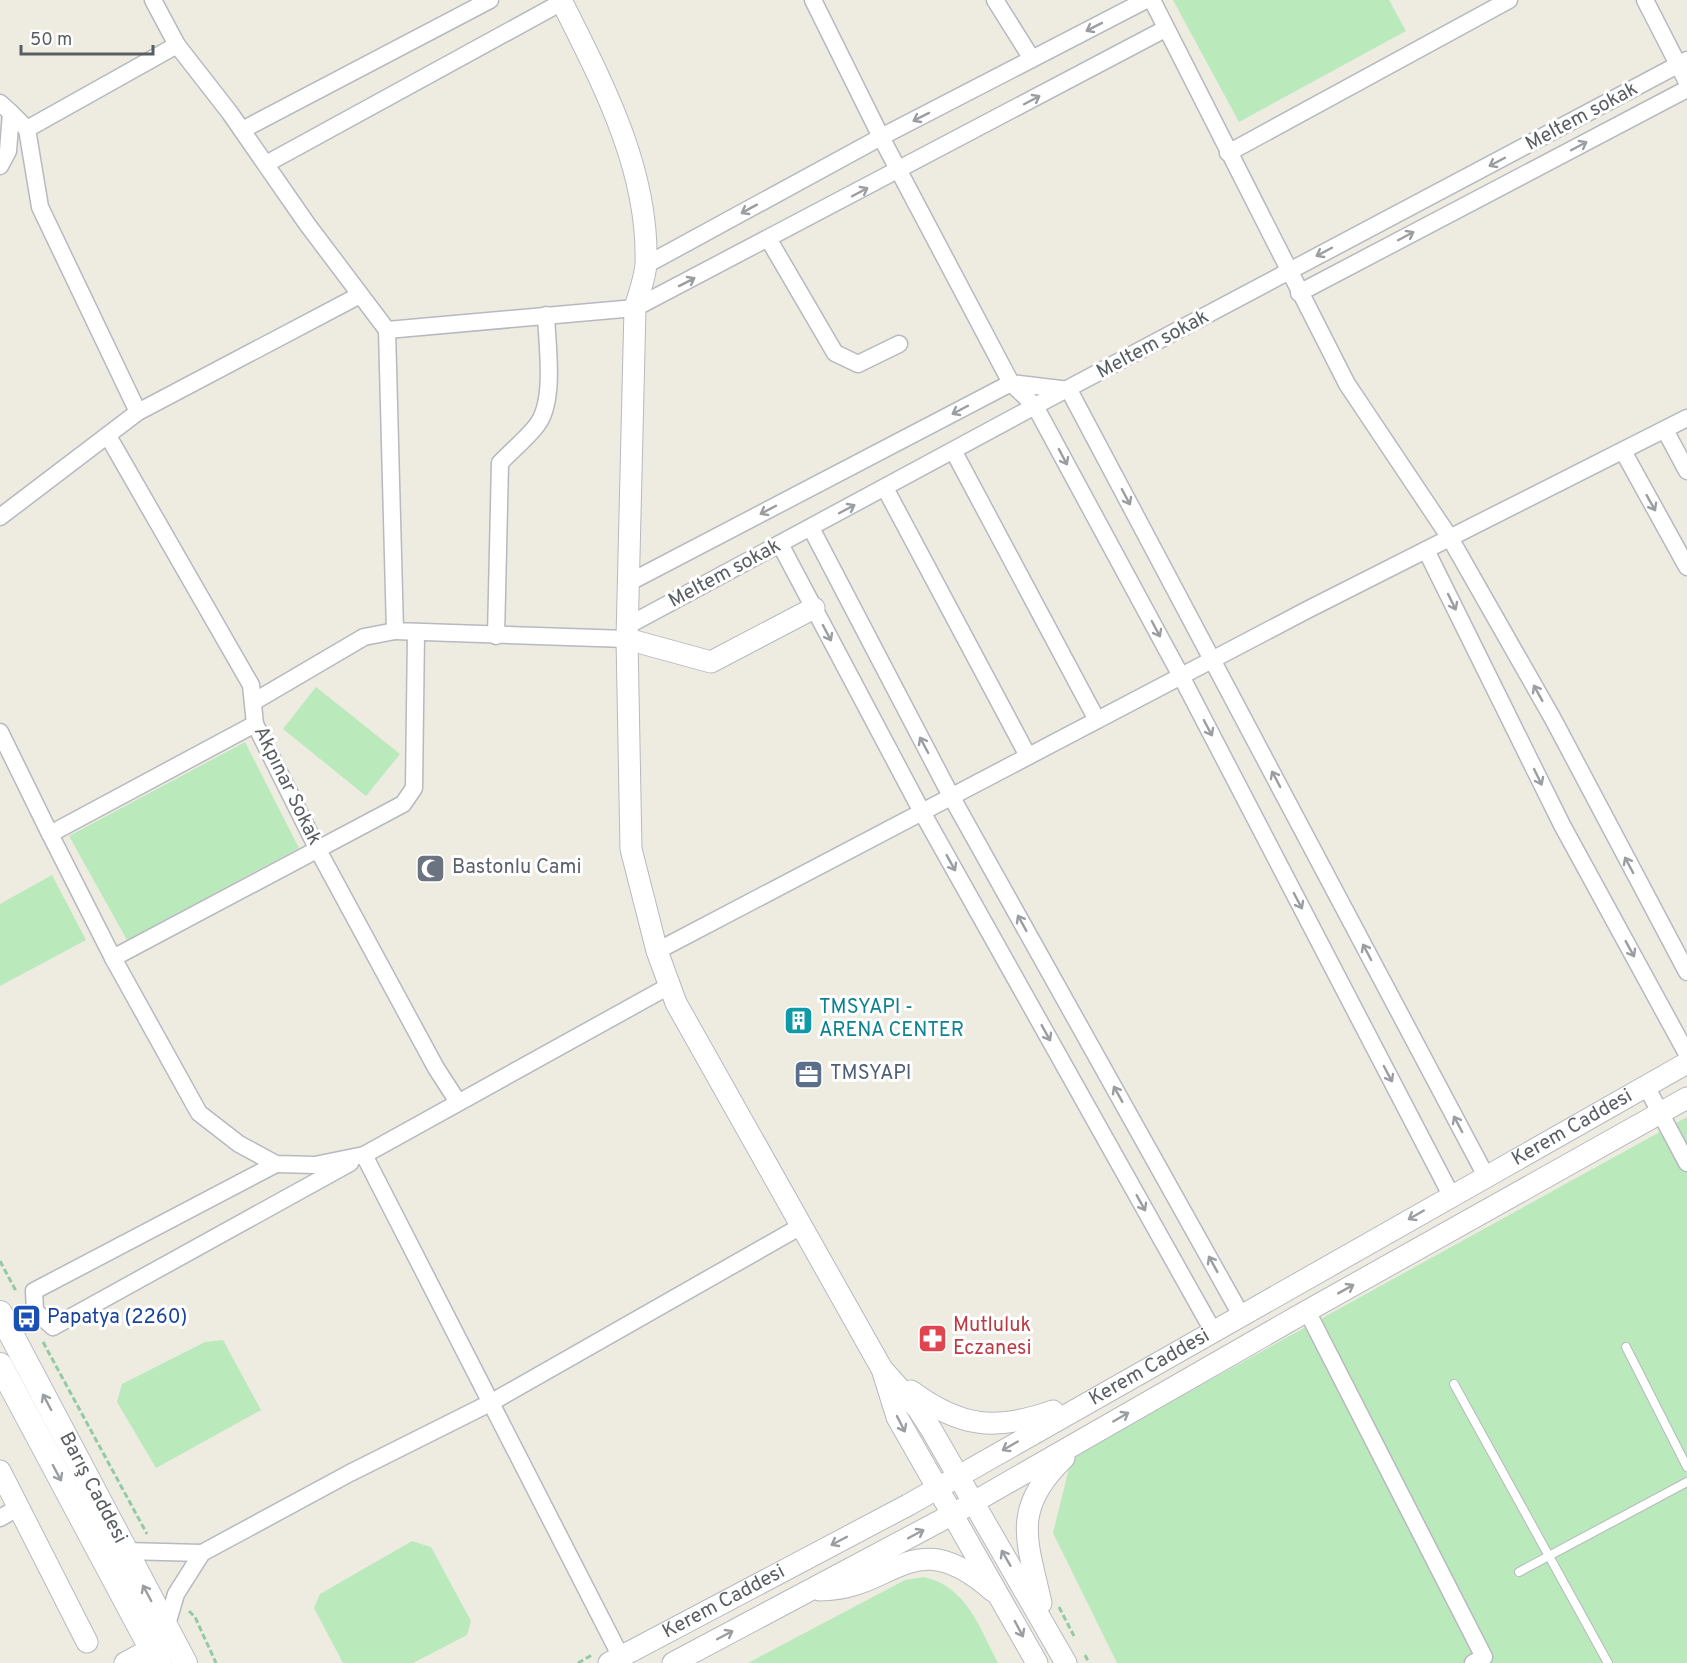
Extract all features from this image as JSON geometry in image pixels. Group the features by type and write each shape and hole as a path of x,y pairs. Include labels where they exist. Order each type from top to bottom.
{"main road":[{"name":"Barış Caddesi","path":"5,1323 185,1663"},
{"name":"Barış Caddesi","path":"0,1365 155,1656"}],"street":[{"path":"153,0 177,45 242,130 387,330 395,631"},
{"path":"242,130 490,0"},
{"path":"813,0 880,137 900,170 1011,383 1035,406 1181,676 1451,1195"},
{"path":"995,0 1032,59"},
{"path":"646,265 880,137 1146,0"},
{"path":"1152,0 1288,272 1347,384 1450,538 1553,719 1687,972"},
{"path":"1228,153 1509,0"},
{"path":"1645,0 1683,63 1687,82"},
{"path":"266,164 561,1 626,140 640,203 646,265 635,308 628,632 631,849 657,951 676,1003 882,1369 897,1417 1005,1602 1037,1663"},
{"path":"387,330 635,308 769,240 1165,29"},
{"path":"27,129 177,45"},
{"name":"Meltem sokak","path":"628,632 780,544 954,452 1035,406 1683,63"},
{"name":"Meltem sokak","path":"1299,293 1687,89"},
{"path":"5,108 27,129 40,207 138,412"},
{"path":"0,166 8,151 5,108"},
{"path":"769,240 835,353 858,364 898,344"},
{"path":"0,517 138,412 360,295"},
{"path":"496,636 500,463 539,423 545,408 549,377 546,315"},
{"path":"1011,383 1069,390 1486,1176"},
{"name":"Meltem sokak","path":"630,582 1011,383"},
{"path":"657,951 1213,659 1687,418"},
{"path":"1665,430 1687,471"},
{"name":"Akpınar Sokak","path":"108,436 251,685 255,701 255,724 318,850 436,1068 458,1102"},
{"path":"1623,451 1687,567"},
{"path":"954,452 1097,720"},
{"path":"885,488 1028,756"},
{"path":"811,528 951,796 1241,1315"},
{"path":"780,544 922,812 1213,1331"},
{"path":"1426,550 1562,825 1687,1054"},
{"path":"255,701 364,637 395,631 496,636 628,632 711,662 814,608"},
{"path":"113,958 403,804 414,789 416,632"},
{"path":"50,834 255,724"},
{"path":"0,732 113,958 199,1113 239,1144 276,1164 315,1165 364,1155"},
{"path":"32,1313 53,1327 669,986"},
{"name":"Kerem Caddesi","path":"615,1660 938,1488 1687,1063"},
{"path":"1646,1086 1687,1163"},
{"name":"Kerem Caddesi","path":"673,1663 953,1514 1307,1311 1687,1098"},
{"path":"364,1155 492,1402 615,1660"},
{"path":"32,1313 34,1291 276,1164"},
{"path":"166,1628 178,1591 202,1553 350,1473 492,1402 803,1225"},
{"path":"1307,1311 1484,1657 1473,1663"},
{"path":"5,1323 32,1313"},
{"path":"882,1369 939,1409 958,1417 994,1425 1023,1421 1093,1399"},
{"path":"882,1369 918,1409 1066,1663"},
{"path":"1042,1621 1041,1604 1027,1548 1029,1514 1046,1477 1094,1433"},
{"path":"0,1471 87,1642"},
{"path":"0,1518 20,1507"},
{"path":"125,1551 202,1553"},
{"path":"810,1590 846,1587 908,1561 931,1559 963,1569 984,1583 1005,1602"},
{"path":"124,1663 155,1656"}],"lane":[{"path":"1626,1347 1687,1467"},
{"path":"1454,1384 1608,1663"},
{"path":"1519,1572 1687,1482"}],"path":[{"path":"0,1261 32,1313 156,1552"},
{"path":"178,1591 195,1617 216,1663"}],"green space":[{"path":"1173,0 1389,0 1406,31 1239,122"},
{"path":"316,687 400,754 366,796 283,729"},
{"path":"245,742 299,848 127,940 69,836"},
{"path":"52,875 86,940 0,986 0,904"},
{"path":"1687,1117 1687,1663 1117,1663 1053,1533 1072,1456"},
{"path":"223,1340 261,1410 156,1468 117,1402 122,1384 205,1342"},
{"path":"412,1541 431,1547 471,1621 467,1635 413,1663 343,1663 314,1608 320,1594"},
{"path":"924,1577 939,1582 961,1599 978,1623 998,1663 748,1663 905,1580"}],"place":[{"name":"Bastonlu Cami","path":"431,868"},
{"name":"TMSYAPI - ARENA CENTER","path":"798,1020"},
{"name":"TMSYAPI","path":"809,1074"},
{"name":"Papatya (2260)","path":"26,1318"},
{"name":"Mutluluk Eczanesi","path":"932,1338"}]}
